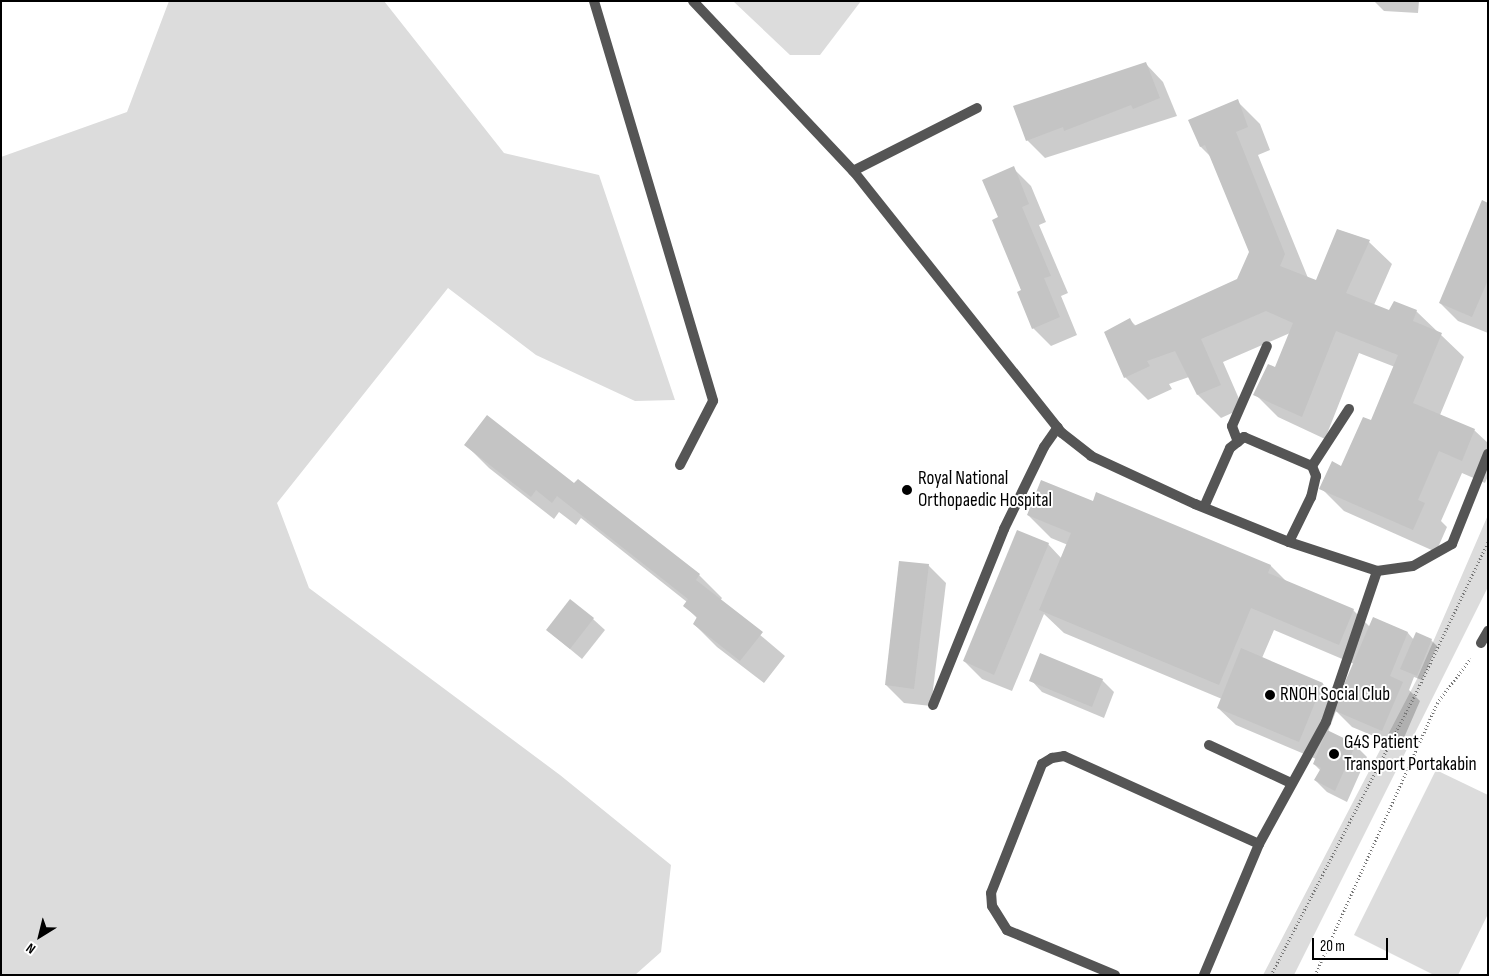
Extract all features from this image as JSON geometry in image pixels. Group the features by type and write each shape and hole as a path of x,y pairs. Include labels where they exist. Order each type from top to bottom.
{"lane":[{"path":"594,1 712,401 680,464"},
{"path":"693,1 853,171 1058,427 1092,456 1204,507 1289,542 1377,571 1413,566 1452,544 1488,454"},
{"path":"853,171 976,108"},
{"path":"1238,442 1232,426 1267,346"},
{"path":"1312,466 1349,409"},
{"path":"933,706 1004,529 1044,447 1058,427"},
{"path":"1204,507 1230,448 1244,437 1312,466 1316,476 1311,497 1289,542"},
{"path":"1204,975 1259,844 1326,722 1377,571"},
{"path":"1481,644 1488,631"},
{"path":"1209,745 1291,783"},
{"path":"1115,975 1007,930 992,906 991,893 1042,764 1052,758 1064,756 1259,844"}],"path":[{"path":"1271,975 1415,695 1488,542"},
{"path":"1315,975 1437,703 1481,644"}],"shaded area":[{"path":"169,1 384,1 504,153 599,175 675,400 635,401 536,355 448,288 277,503 309,588 560,775 671,865 661,952 635,975 1,975 1,157 127,112"},
{"path":"733,1 861,1 820,55 790,55"},
{"path":"1488,515 1488,587 1294,975 1263,975 1417,679"},
{"path":"1436,770 1488,795 1488,914 1458,975 1434,975 1354,935"}],"building":[{"path":"1146,62 1160,98 1133,109 1131,105 1064,131 1063,127 1026,141 1013,106"},
{"path":"1238,99 1248,127 1236,132 1285,254 1280,266 1316,280 1337,229 1370,240 1346,293 1389,310 1394,301 1417,310 1413,321 1442,333 1413,403 1475,429 1462,461 1439,451 1418,500 1425,503 1413,530 1319,489 1332,461 1341,466 1363,417 1371,420 1398,355 1336,331 1302,417 1253,395 1268,364 1275,367 1293,323 1266,311 1201,339 1221,385 1197,395 1175,351 1147,361 1150,366 1124,378 1104,332 1130,318 1134,326 1237,279 1249,252 1205,145 1200,147 1188,120"},
{"path":"1014,166 1029,204 1022,207 1051,276 1044,278 1060,317 1032,329 1017,292 1021,290 992,220 998,217 982,180"},
{"path":"1482,200 1488,203 1488,280 1472,317 1439,303"},
{"path":"487,415 574,483 578,479 700,574 696,580 763,632 740,661 693,624 697,617 683,606 688,599 557,496 552,503 536,490 531,497 464,445"},
{"path":"1041,480 1093,501 1096,492 1271,565 1268,573 1354,609 1339,645 1251,608 1219,685 1039,610 1071,533 1027,515"},
{"path":"1017,530 1049,543 994,675 963,661"},
{"path":"899,561 929,564 914,689 885,685"},
{"path":"570,599 594,618 570,649 546,630"},
{"path":"1373,617 1408,632 1390,676 1403,682 1382,731 1333,710"},
{"path":"1416,632 1432,639 1417,676 1400,669"},
{"name":"RNOH Social Club","path":"1241,648 1323,683 1299,742 1217,708"},
{"path":"1040,653 1103,679 1092,707 1029,681"},
{"name":"G4S Patient Transport Portakabin","path":"1327,730 1356,744 1335,791 1314,780 1321,768 1313,764"}],"place":[{"name":"Royal National Orthopaedic Hospital","path":"907,490"},
{"name":"RNOH Social Club","path":"1270,695"},
{"name":"G4S Patient Transport Portakabin","path":"1334,754"}]}
